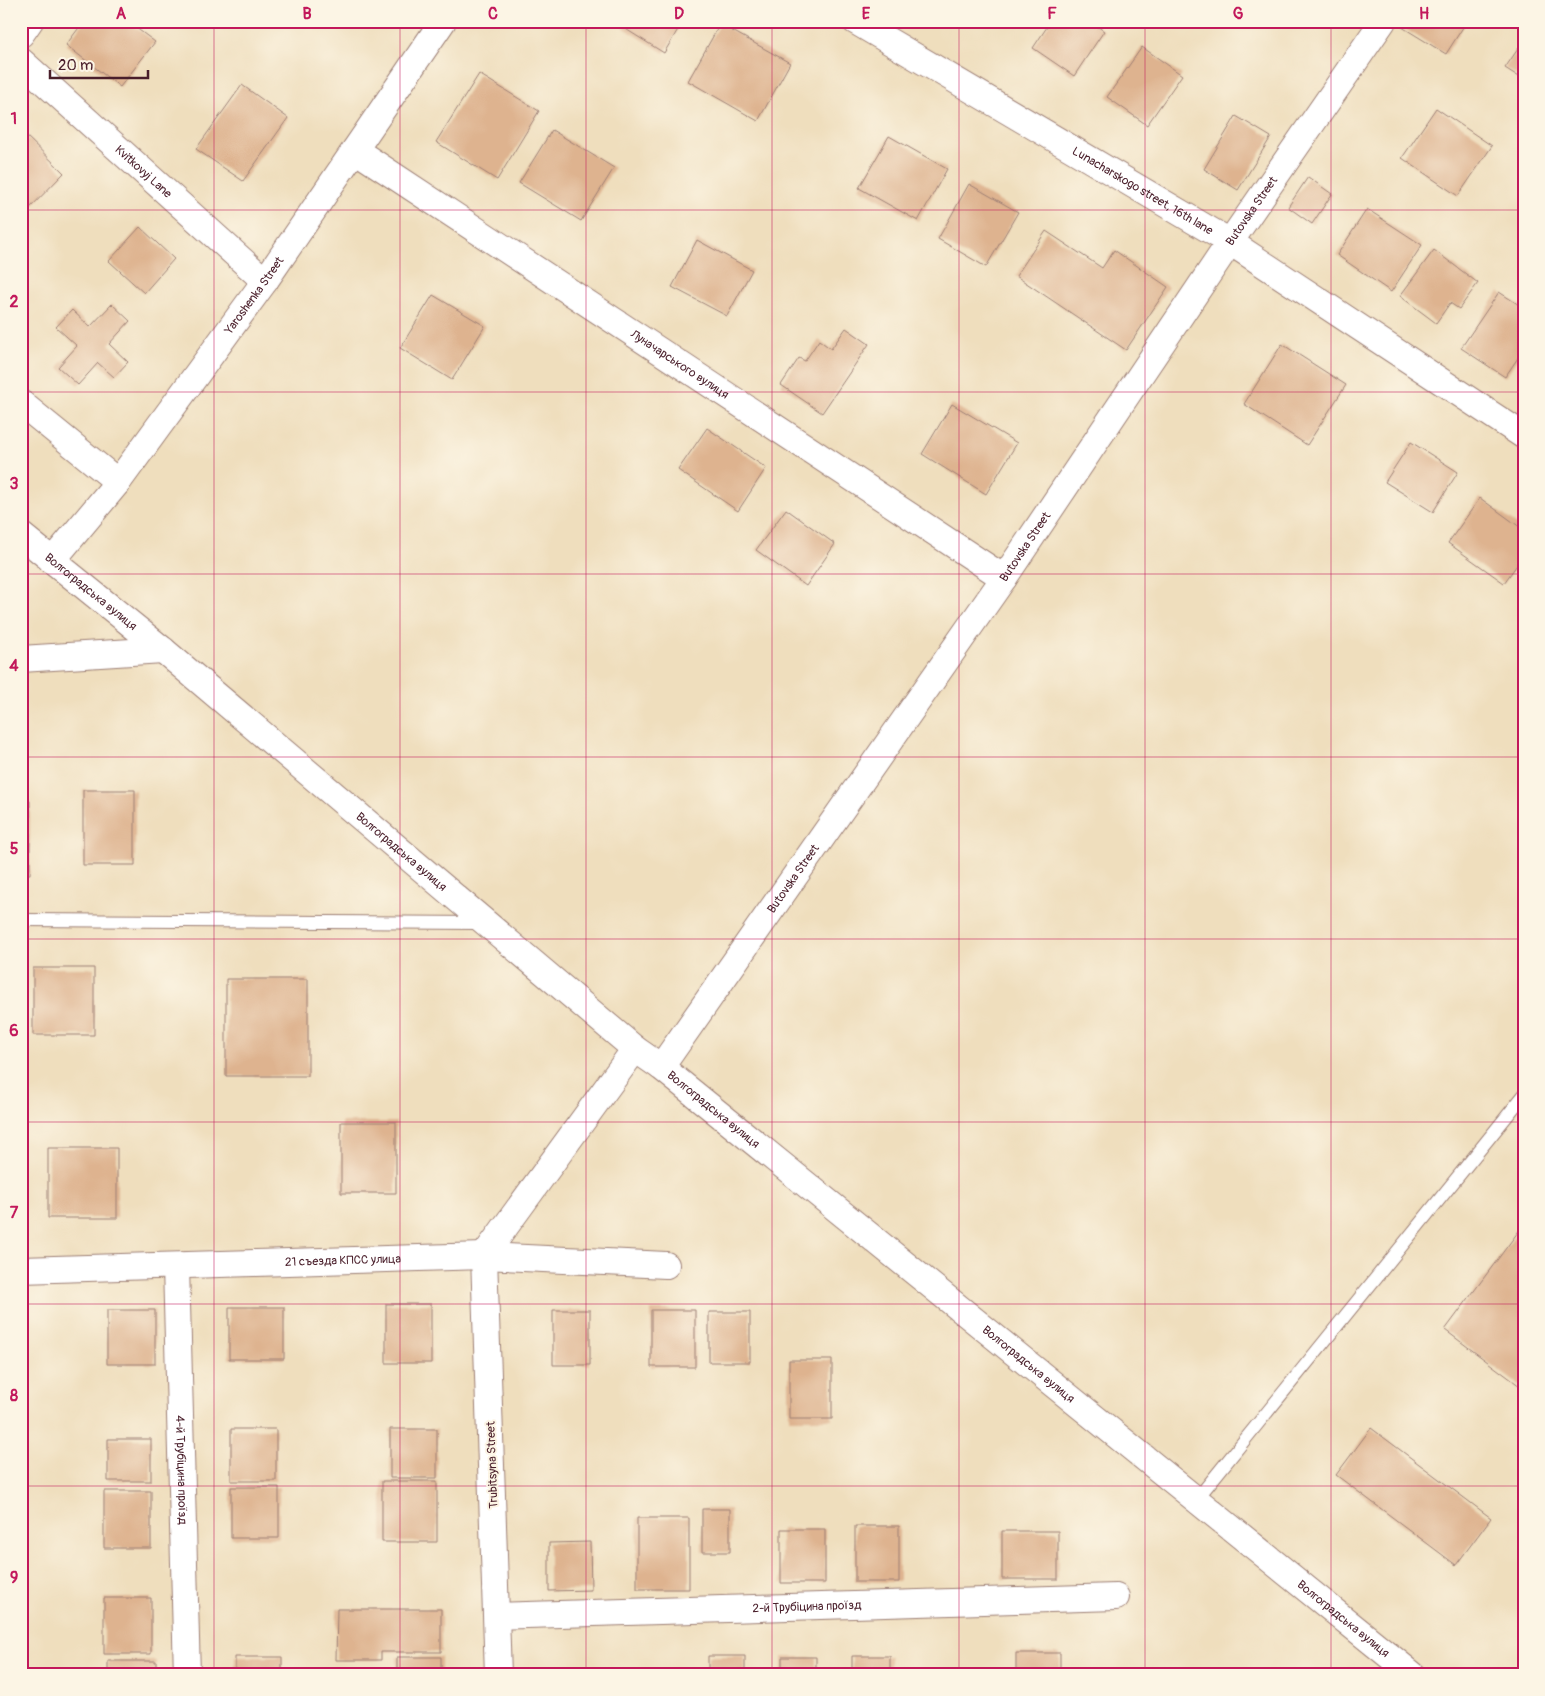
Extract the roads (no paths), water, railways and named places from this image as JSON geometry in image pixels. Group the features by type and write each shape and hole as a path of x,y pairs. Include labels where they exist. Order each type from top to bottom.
{"street":[{"path":"21,34 30,21"},
{"name":"Yaroshenka Street","path":"52,561 118,482 265,281 443,21"},
{"name":"Lunacharskogo street, 16th lane","path":"855,21 1230,242 1524,436"},
{"name":"Butovska Street","path":"661,1067 1004,578 1230,242 1383,21"},
{"name":"Kvitkovyj Lane","path":"21,61 265,281"},
{"name":"Луначарського вулиця","path":"355,150 1004,578"},
{"path":"21,403 118,482"},
{"name":"Волгоградська вулиця","path":"21,535 163,650 635,1049 661,1067 1413,1675"},
{"path":"21,659 163,650"},
{"path":"484,1256 635,1049"},
{"name":"21 съезда КПСС улица","path":"21,1270 484,1256 666,1264"},
{"name":"Trubitsyna Street","path":"484,1256 498,1675"},
{"name":"4-й Трубіцина проїзд","path":"176,1266 187,1675"},
{"name":"2-й Трубіцина проїзд","path":"497,1616 1116,1596"}],"lane":[{"path":"21,920 486,923"},
{"path":"1196,1500 1524,1095"}]}
